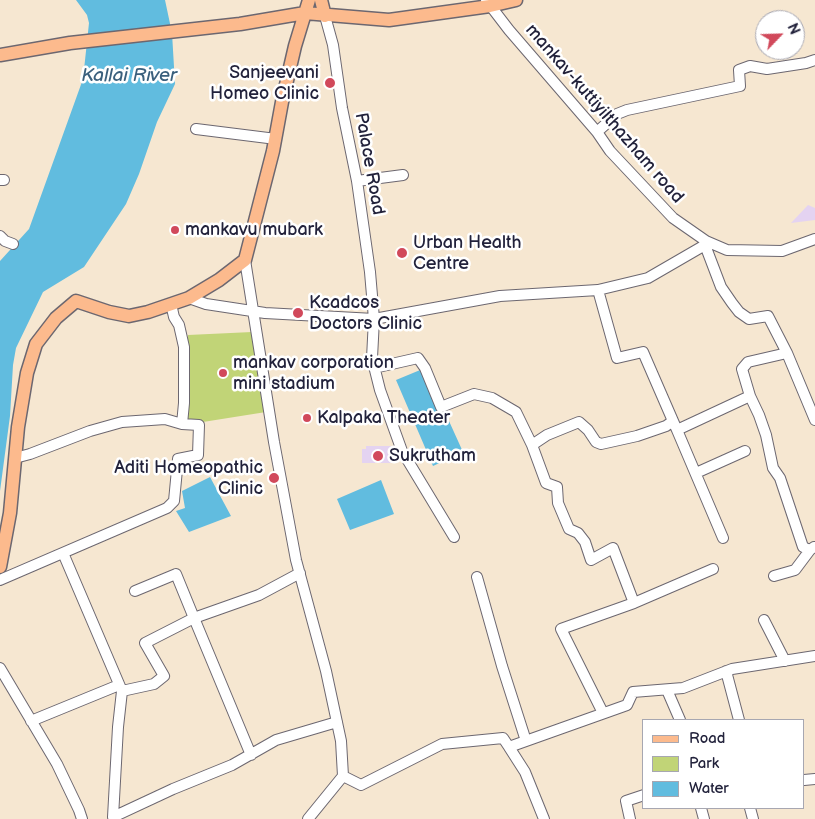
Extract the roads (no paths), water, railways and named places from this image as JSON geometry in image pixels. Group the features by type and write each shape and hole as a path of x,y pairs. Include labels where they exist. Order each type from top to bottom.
{"main road":[{"path":"0,567 10,513 18,427 27,373 36,344 56,318 76,301 109,312 129,316 148,312 189,298 219,280 245,260 276,139 282,102 295,46 309,0"},
{"path":"321,0 325,16"},
{"path":"0,55 70,43 240,24 305,13 389,20 516,0"}],"street":[{"name":"mankav-kuttiyilthazham road","path":"488,3 597,132 610,151 672,218 706,243 727,250 782,251 815,239"},
{"name":"Palace Road","path":"325,16 334,45 342,108 357,181 370,272 374,319 372,358 374,368 402,451 454,536"},
{"path":"597,132 617,114 626,110 740,86 739,70 750,66 767,70 815,60"},
{"path":"196,129 276,139"},
{"path":"357,181 403,175"},
{"path":"0,236 5,241 13,244"},
{"path":"189,298 206,304 265,313 374,319 500,296 598,290 648,278 706,243 721,287 739,312 749,319 768,316 787,353 815,420"},
{"path":"245,260 274,442 300,573 326,671 341,741 343,776 308,819"},
{"path":"598,290 617,358 644,352 723,538"},
{"path":"172,304 184,348 182,424"},
{"path":"787,353 748,362 742,369 750,396 766,435 773,468 780,478 803,547 812,548"},
{"path":"374,368 418,358 425,368 441,406 474,394 492,398 516,412 532,445 546,483 558,487 558,503 569,529 578,533 585,542 591,560 613,548 634,603"},
{"path":"532,445 547,435 579,422 588,430 596,442 601,444 637,436 666,426 675,426 750,396"},
{"path":"0,580 167,508 174,501 178,459 198,455 199,425 182,424 165,419 122,422 90,431 15,458"},
{"path":"696,473 745,451"},
{"path":"774,576 795,570 812,548"},
{"path":"63,553 120,688 110,818 173,789 232,766 276,740 337,722"},
{"path":"603,713 560,628 634,603 713,569"},
{"path":"31,721 120,688 154,684 164,676 146,643 194,618 259,596 300,573"},
{"path":"135,591 176,574 251,754"},
{"path":"477,577 502,666 526,741"},
{"path":"764,620 785,661"},
{"path":"509,748 627,705 633,692 683,688 726,671 815,656"},
{"path":"0,668 57,764 82,819"},
{"path":"726,671 739,719"},
{"path":"667,690 680,719"},
{"path":"343,776 361,785 442,744 503,738 525,772 544,819"},
{"path":"630,819 626,801 642,796"}],"water":[{"name":"Kallai River","path":"76,0 165,0 172,33 175,84 157,122 139,174 126,204 84,267 43,292 16,348 10,416 0,491 0,261 29,229 83,79 89,23 87,15"},
{"path":"425,368 463,452 433,466 396,380"},
{"path":"210,477 231,516 189,532 176,511 185,508 182,491"},
{"path":"381,480 394,514 350,530 337,499"}],"place":[{"name":"Sanjeevani Homeo Clinic","path":"330,83"},
{"name":"mankavu mubark","path":"175,230"},
{"name":"Urban Health Centre","path":"402,253"},
{"name":"Kcadcos Doctors Clinic","path":"298,313"},
{"name":"mankav corporation mini stadium","path":"223,373"},
{"name":"Kalpaka Theater","path":"307,418"},
{"name":"Sukrutham","path":"378,456"},
{"name":"Aditi Homeopathic Clinic","path":"274,478"}]}
